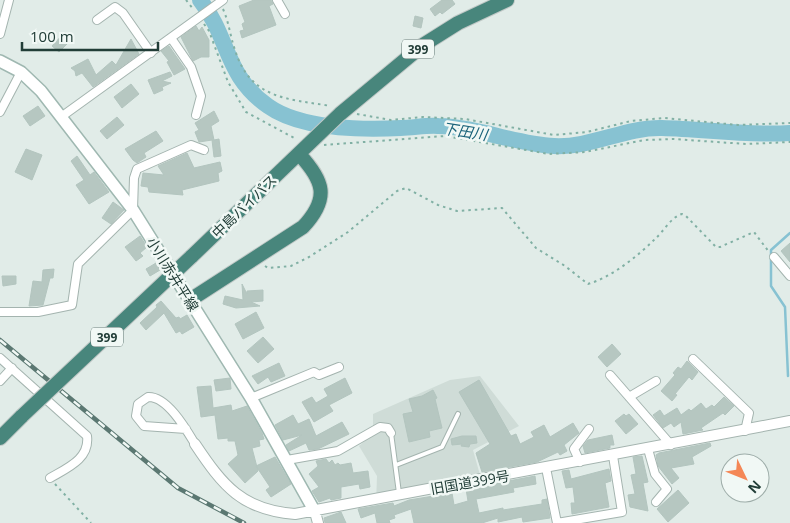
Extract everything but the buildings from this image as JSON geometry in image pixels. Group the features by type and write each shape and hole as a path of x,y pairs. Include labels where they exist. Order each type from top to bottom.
{"highway":[{"name":"中島バイパス","path":"0,438 342,113 423,45 458,23 507,0"},
{"path":"190,300 303,227 316,213 321,198 320,182 311,167 308,145"}],"main road":[{"name":"小川赤井平線","path":"0,61 21,72 41,91 133,210 251,398 317,517"}],"street":[{"path":"0,34 9,0"},
{"path":"277,0 285,14"},
{"path":"61,117 220,2"},
{"path":"97,20 115,7 123,13 150,53"},
{"path":"171,38 191,67 201,96 196,115"},
{"path":"0,112 21,72"},
{"path":"0,312 38,312 72,305 78,264 133,210 134,178 138,169 143,164 191,144 204,150"},
{"path":"771,254 790,276"},
{"path":"0,358 87,436 88,442 80,460 50,478"},
{"path":"693,359 749,413 745,430"},
{"path":"251,398 314,372 320,375 339,366"},
{"path":"0,381 12,368"},
{"path":"610,375 671,445"},
{"path":"629,397 656,382"},
{"name":"旧国道399号","path":"186,429 144,426 136,416 138,404 148,397 156,398 186,429 216,475 241,499 275,513 317,517 399,495 790,421"},
{"path":"287,460 338,451 380,427 388,428 392,433"},
{"path":"580,462 574,449 589,429"},
{"path":"648,449 655,474 667,489 656,502"},
{"path":"546,468 557,523 622,512 613,456"}],"lane":[{"path":"396,465 442,447 458,414"},
{"path":"392,433 399,495"}],"path":[{"path":"186,0 209,31 228,82 246,112 308,145 341,145 445,136 549,154 584,152 644,140 673,139 746,144 790,142"},
{"path":"220,2 239,63 257,85 277,97 342,113 391,120 423,117 465,119 554,135 587,132 631,121 664,118 738,125 790,123"},
{"path":"255,258 268,268 298,263 348,232 397,191 406,188 438,205 457,211 502,208 536,248 565,266 588,284 596,282 632,259 656,239 675,217 682,214 716,247 720,248 754,232 771,254"},
{"path":"50,478 91,523"}],"shaded area":[{"path":"480,376 519,426 473,450 480,475 444,490 376,504 377,476 359,446 373,434 373,414 450,380"}],"waterway":[{"name":"下田川","path":"200,0 210,14 235,69 254,94 281,114 314,124 368,129 453,127 539,145 554,146 581,144 635,131 662,128 758,134 790,133"},
{"path":"788,376 785,307 771,286 771,250 790,233"}],"railway":[{"path":"0,340 178,488 244,523"}]}
